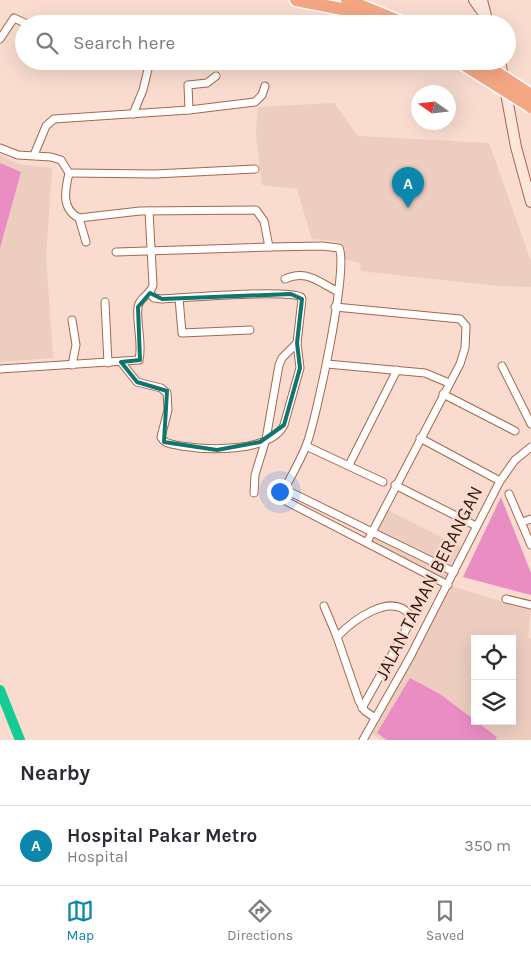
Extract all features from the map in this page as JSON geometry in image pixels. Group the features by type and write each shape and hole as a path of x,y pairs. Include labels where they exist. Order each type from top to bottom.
{"highway":[{"path":"296,0 342,9 360,15"},
{"path":"347,0 384,15"},
{"path":"472,70 531,107"},
{"path":"493,70 531,95"}],"main road":[{"path":"474,0 483,15"},
{"path":"482,0 486,15"},
{"path":"502,70 516,147 531,202"}],"street":[{"path":"0,39 15,18"},
{"path":"133,114 143,90 148,70"},
{"path":"189,110 188,85 207,83 216,76"},
{"path":"34,155 46,126 52,119 189,110 256,102 262,95 264,86"},
{"path":"0,148 18,155 58,158 64,163 69,174 66,190 67,204 71,211 79,218 86,242"},
{"path":"69,174 155,174 255,169"},
{"path":"79,218 149,211 256,210 264,222 268,247"},
{"path":"0,369 139,360 141,346 138,307 140,301 150,293 152,285 149,211"},
{"path":"116,252 151,249 322,246 339,248 337,291 327,364 306,446 280,498 448,585"},
{"path":"285,279 298,274 304,275 337,291"},
{"path":"121,362 137,382 161,388 167,393 166,420 161,437 164,442 217,450 243,447 266,439 284,425 300,368 298,343 302,299 298,295 158,299 150,293"},
{"path":"179,298 182,333 250,330"},
{"path":"104,302 108,363"},
{"path":"335,307 464,321 466,326 465,348 460,364 395,485 367,542"},
{"path":"72,320 76,345 72,365"},
{"path":"254,493 256,470 266,439 280,361 298,343"},
{"path":"327,364 431,374 449,383"},
{"path":"502,366 531,424"},
{"path":"349,465 397,370"},
{"path":"443,394 514,431"},
{"path":"420,438 500,481"},
{"path":"306,446 383,482"},
{"name":"JALAN TAMAN BERANGAN","path":"365,739 448,585 500,481 515,460 531,447"},
{"path":"395,485 476,526"},
{"path":"284,489 454,572"},
{"path":"510,494 531,545"},
{"path":"522,522 531,519"},
{"path":"506,599 531,604"},
{"path":"337,637 358,618 388,606 394,605 410,615 408,626 362,708"},
{"path":"324,606 362,708 375,718"}],"highlighted area":[{"path":"150,293 162,299 291,294 302,299 297,343 300,368 284,425 260,442 217,450 164,442 167,391 137,382 121,362 140,360 138,307"}],"shaded area":[{"path":"334,103 358,136 489,143 531,261 531,287 498,286 360,271 361,263 342,259 344,247 340,242 312,239 297,189 262,185 256,135 258,107"},
{"path":"0,155 19,164 52,168 46,259 53,358 0,362"},
{"path":"0,163 21,172 0,248"},
{"path":"501,497 531,573 531,595 463,577"},
{"path":"380,506 461,547 443,582 364,539"},
{"path":"451,586 531,610 528,637 531,639 531,740 381,740 372,734"},
{"path":"410,678 440,694 471,717 471,725 481,725 497,737 495,740 387,740 377,733"}],"waterway":[{"path":"0,690 20,740"}],"place":[{"name":"Hospital Pakar Metro","path":"408,208"}]}
